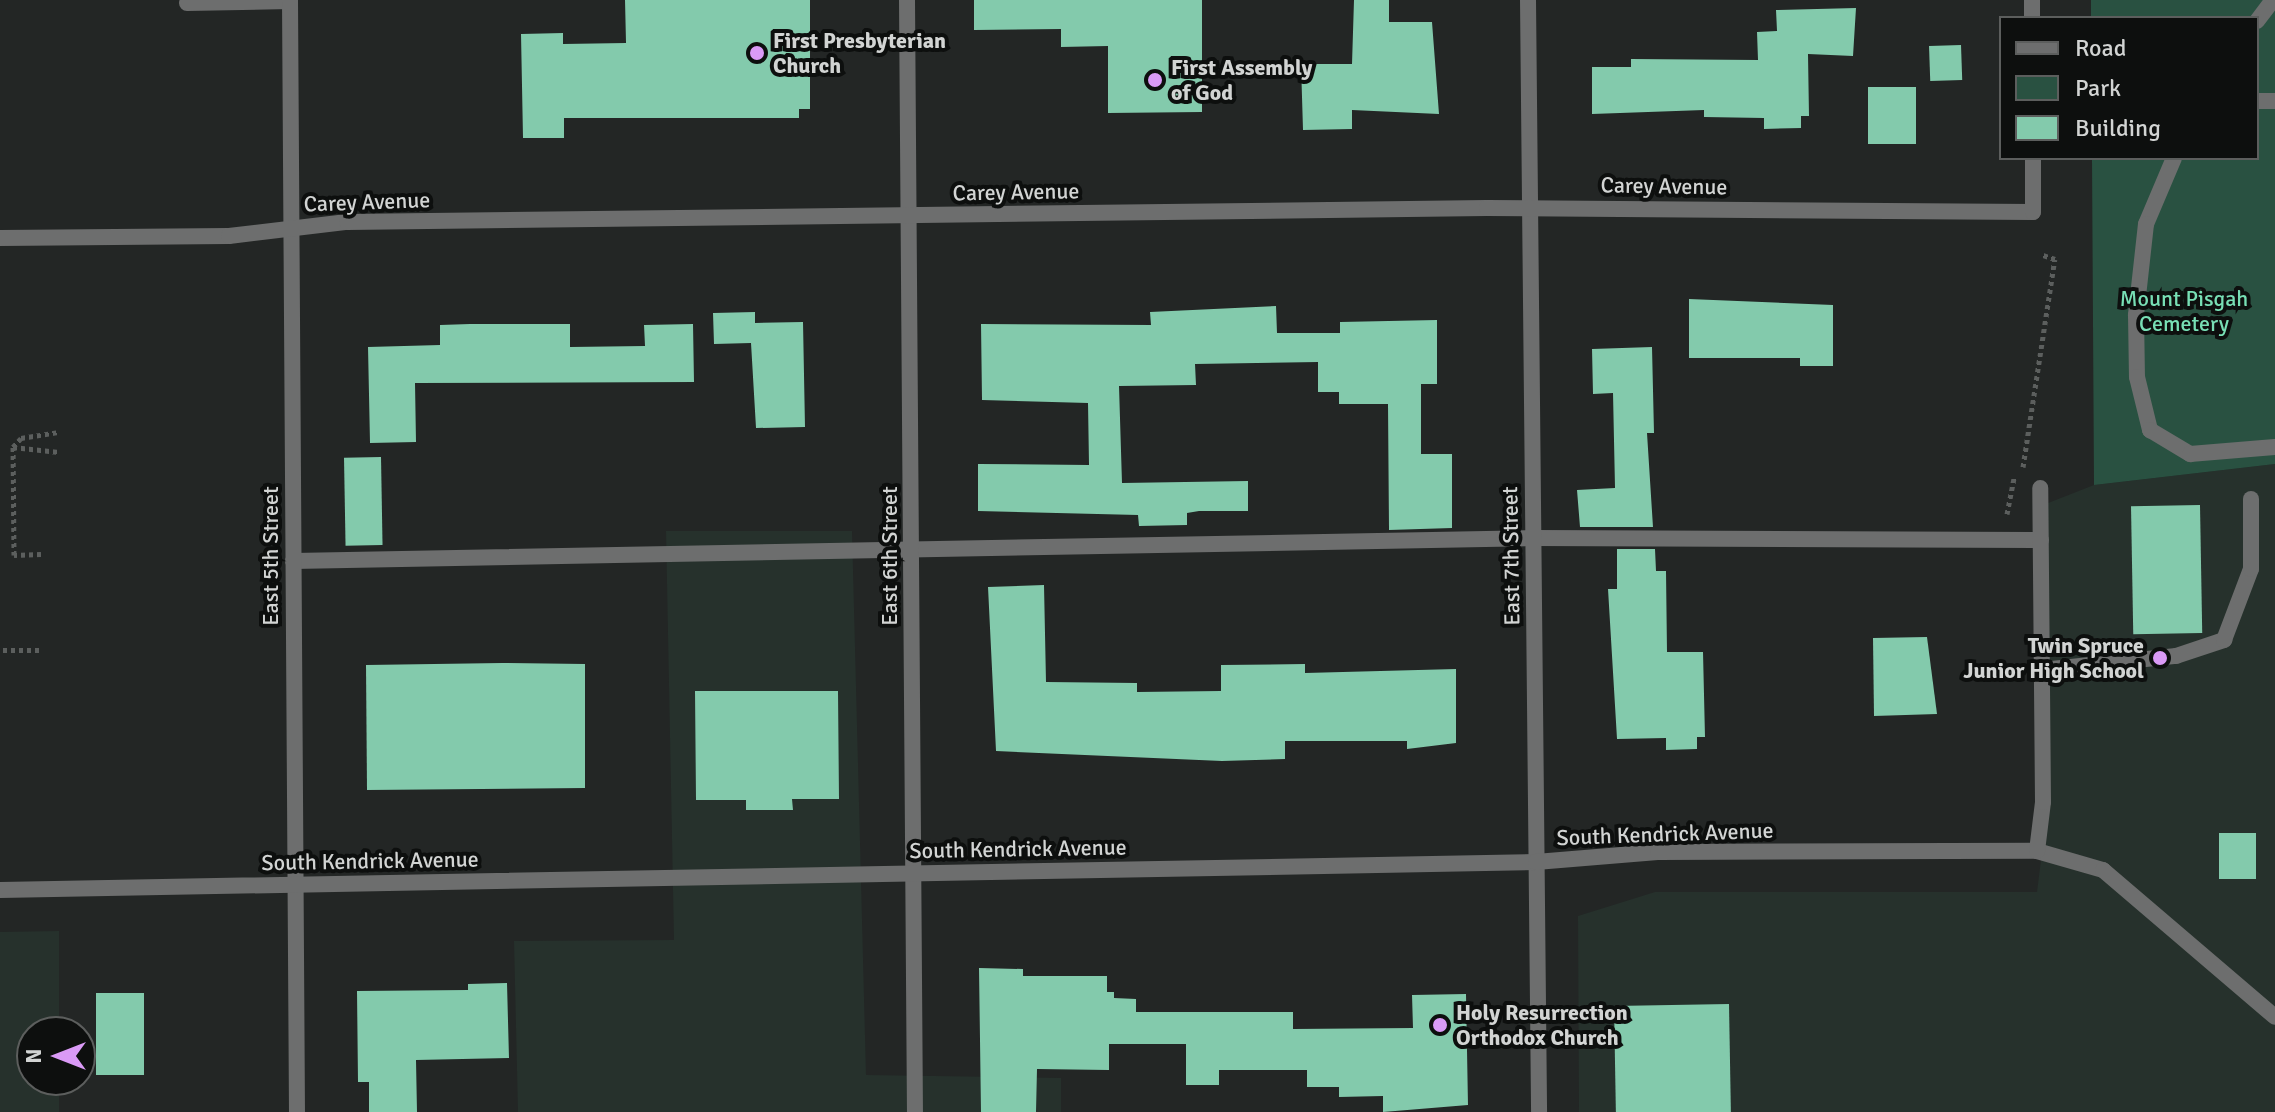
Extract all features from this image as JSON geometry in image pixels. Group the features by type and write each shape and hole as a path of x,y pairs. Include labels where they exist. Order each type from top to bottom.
{"street":[{"path":"187,3 290,0"},
{"name":"East 5th Street","path":"290,0 297,1112"},
{"name":"East 6th Street","path":"907,0 915,1112"},
{"name":"East 7th Street","path":"1528,0 1539,1112"},
{"path":"2259,18 2273,0"},
{"name":"Carey Avenue","path":"0,238 229,236 291,227 1530,208 2033,212 2033,160"},
{"path":"2173,160 2146,224 2136,315 2137,377 2150,430 2190,454 2275,447"},
{"path":"2037,851 2043,802 2040,488"},
{"path":"2042,670 2176,656 2224,640 2251,569 2251,499"},
{"path":"293,561 1533,538 2041,540"},
{"name":"South Kendrick Avenue","path":"0,890 1536,862 1658,852 2037,851 2103,870 2275,1017"}],"path":[{"path":"2006,522 2009,484 2023,467 2055,259 2043,255"},
{"path":"41,554 14,555 13,447 21,438 60,432"},
{"path":"13,447 59,452"},
{"path":"3,650 42,650"}],"shaded area":[{"name":"Twin Spruce Junior High School","path":"2275,464 2275,1112 1579,1112 1578,916 1655,892 2037,892 2047,812 2043,505 2094,485"},
{"path":"666,531 852,531 866,1075 1061,1078 1061,1112 518,1112 514,941 674,940"},
{"path":"59,931 59,1016 16,1016 16,1096 59,1096 59,1112 0,1112 0,932"}],"green space":[{"name":"Mount Pisgah Cemetery","path":"2091,0 2275,0 2275,464 2094,485 2092,160 2259,160 2259,16 2091,16"}],"building":[{"path":"625,0 810,0 810,109 799,109 799,118 564,118 564,138 523,138 521,34 563,33 563,44 626,43"},
{"name":"First Assembly of God","path":"974,0 1202,0 1202,112 1108,113 1108,46 1061,47 1061,29 974,30"},
{"path":"1354,0 1389,0 1389,22 1432,22 1439,114 1352,110 1352,129 1303,130 1301,64 1352,64"},
{"path":"1856,8 1853,56 1808,54 1809,116 1801,116 1801,128 1764,129 1764,118 1704,117 1704,110 1592,114 1592,67 1631,67 1631,59 1758,60 1757,32 1777,31 1776,10"},
{"path":"1961,45 1962,80 1930,81 1929,46"},
{"path":"1868,87 1916,87 1916,144 1868,144"},
{"path":"1689,299 1833,305 1833,366 1800,366 1800,358 1689,358"},
{"path":"1276,306 1277,333 1340,333 1340,322 1437,320 1437,384 1421,384 1421,454 1452,454 1452,528 1389,530 1388,404 1339,404 1339,392 1318,392 1318,362 1195,364 1196,385 1119,386 1122,483 1248,481 1248,511 1199,511 1187,513 1187,525 1139,526 1138,515 978,511 978,464 1089,465 1088,403 982,400 981,324 1151,325 1150,312"},
{"path":"755,312 755,323 803,322 805,427 756,428 751,343 714,344 713,313"},
{"path":"570,324 570,347 645,346 644,325 693,324 694,382 415,383 416,442 370,443 368,347 440,345 440,325"},
{"path":"1652,347 1654,433 1647,433 1653,527 1580,527 1577,490 1615,488 1613,393 1593,394 1592,349"},
{"path":"381,457 383,545 346,546 344,458"},
{"path":"2200,505 2202,633 2133,634 2131,506"},
{"path":"1617,549 1655,549 1656,571 1666,571 1667,652 1703,652 1705,737 1697,737 1697,749 1666,750 1666,738 1617,739 1608,589 1617,589"},
{"path":"1044,585 1046,682 1137,683 1137,692 1221,691 1221,665 1305,664 1305,673 1456,669 1456,743 1407,749 1407,741 1285,741 1285,759 1222,761 996,751 988,587"},
{"path":"1927,637 1937,714 1874,716 1873,638"},
{"path":"585,664 585,788 367,790 366,665"},
{"path":"695,691 838,691 839,799 792,799 793,810 746,810 746,800 696,800"},
{"path":"2219,833 2256,833 2256,879 2219,879"},
{"path":"979,968 1023,969 1023,976 1107,976 1107,992 1114,992 1114,998 1136,999 1136,1012 1293,1012 1293,1029 1413,1028 1412,995 1466,994 1468,1105 1383,1112 1383,1096 1339,1097 1339,1087 1307,1087 1307,1070 1219,1070 1219,1085 1186,1085 1186,1044 1109,1044 1109,1070 1037,1069 1036,1112 981,1112"},
{"path":"507,983 509,1058 416,1060 417,1112 369,1112 369,1082 358,1082 357,991 468,990 468,984"},
{"path":"96,993 144,993 144,1075 96,1075"},
{"path":"1729,1004 1731,1112 1616,1112 1614,1006"}],"place":[{"name":"First Presbyterian Church","path":"757,53"},
{"name":"First Assembly of God","path":"1155,80"},
{"name":"Twin Spruce Junior High School","path":"2160,658"},
{"name":"Holy Resurrection Orthodox Church","path":"1440,1025"}]}
